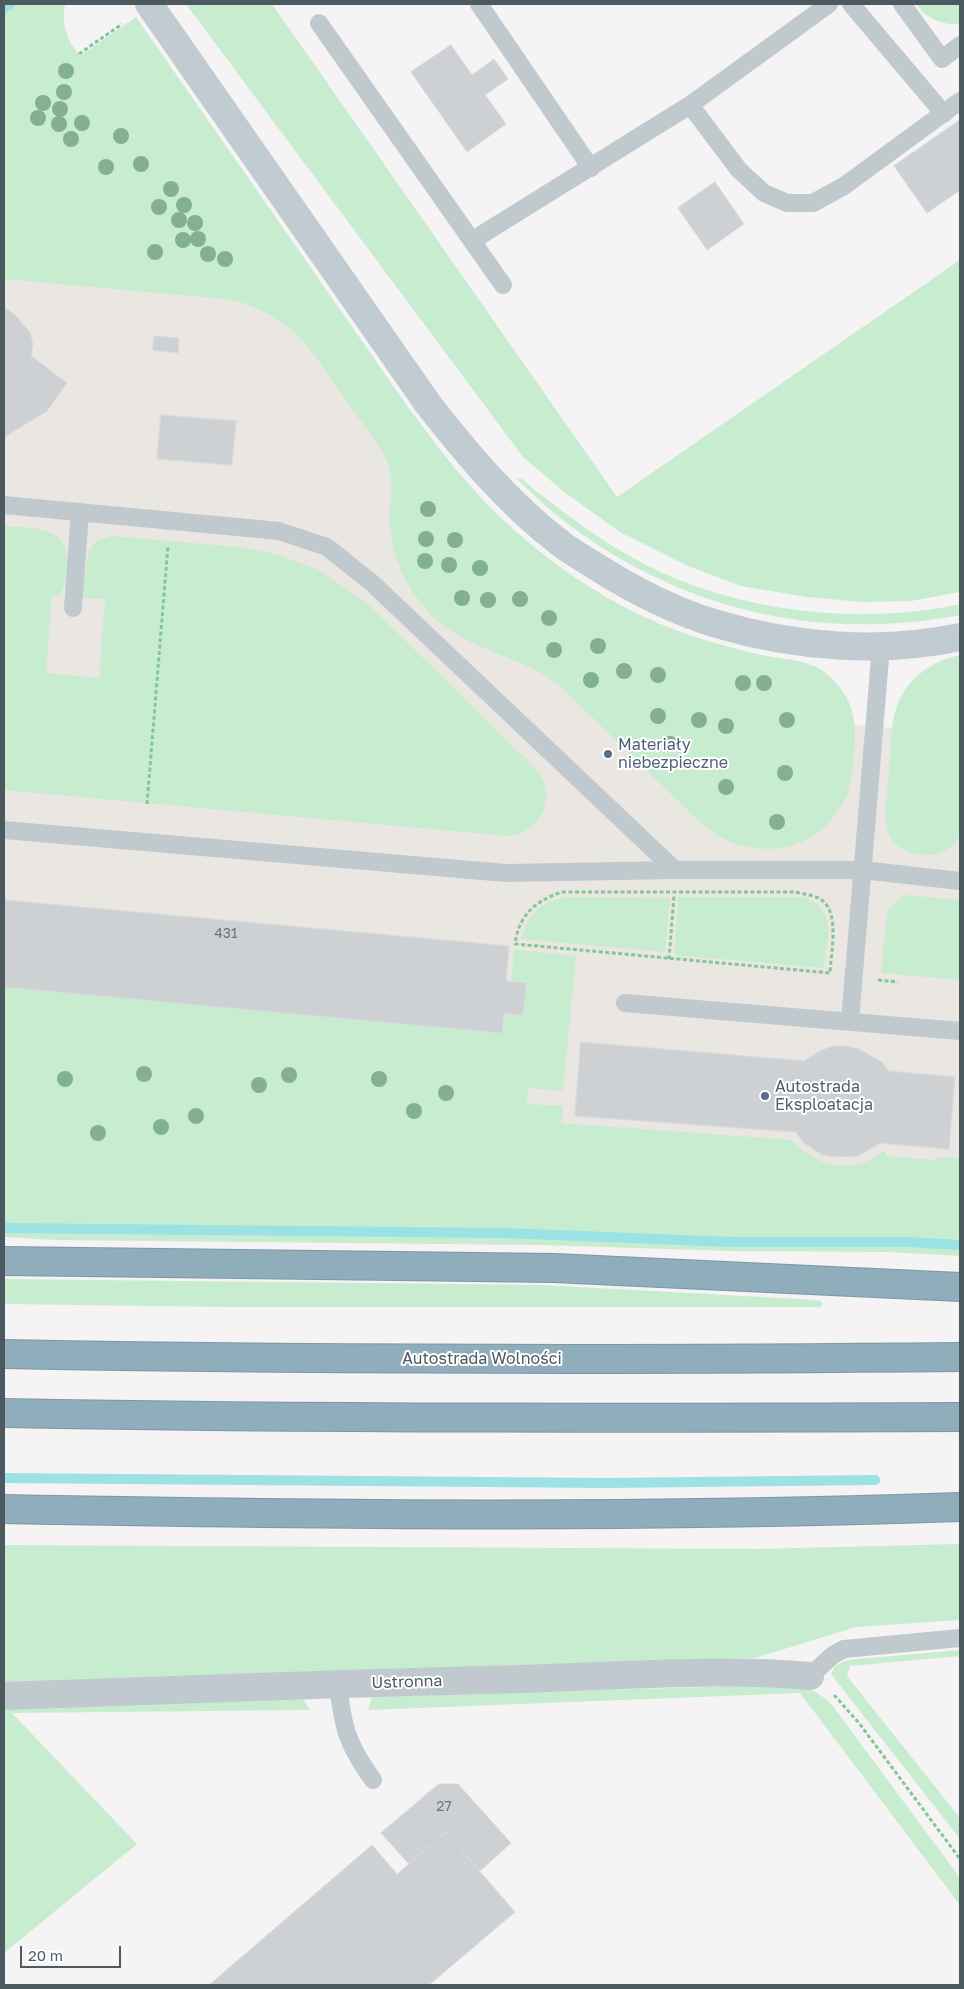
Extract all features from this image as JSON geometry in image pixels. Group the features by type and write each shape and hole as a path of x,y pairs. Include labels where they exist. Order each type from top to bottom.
{"highway":[{"path":"4,1261 554,1268 960,1287"},
{"name":"Autostrada Wolności","path":"4,1354 226,1358 602,1360 960,1357"},
{"path":"4,1413 565,1418 960,1417"},
{"path":"4,1509 764,1513 960,1507"}],"street":[{"path":"149,4 428,404 462,447 508,497 560,543 612,577 645,595 675,609 717,624 789,640 835,645 881,646 937,642 960,637"},
{"name":"Ustronna","path":"4,1696 733,1673 775,1673 810,1676"}],"lane":[{"path":"479,4 591,168"},
{"path":"473,240 690,106 829,4"},
{"path":"851,4 944,114"},
{"path":"902,4 942,59 960,45"},
{"path":"319,23 504,285"},
{"path":"690,106 739,170 764,193 787,204 813,203 844,186 960,102"},
{"path":"4,505 279,530 327,547 372,583 675,870"},
{"path":"73,608 80,512"},
{"path":"850,1021 881,646"},
{"path":"4,830 506,873 675,870 862,870 960,881"},
{"path":"625,1003 960,1031"},
{"path":"810,1676 833,1654 844,1649 960,1638"},
{"path":"338,1684 341,1711 350,1745 373,1780"}],"path":[{"path":"79,54 122,24"},
{"path":"147,804 168,541"},
{"path":"562,892 675,892 795,892 818,898 825,902 832,916 830,974 515,944 516,935 523,918 543,899 562,892"},
{"path":"668,959 675,892"},
{"path":"876,973 878,980 898,982"},
{"path":"810,1676 841,1700 960,1858"}],"shaded area":[{"path":"56,50 470,531 844,724 905,729 960,672 960,1184 4,1154 4,86"}],"green space":[{"path":"4,4 65,4 66,32 80,56 136,17 410,410 447,459 498,515 540,552 609,599 648,619 722,645 812,665 833,679 847,699 853,714 855,730 854,754 851,780 847,794 836,814 821,830 803,841 784,847 764,849 743,846 723,838 704,826 558,684 522,664 466,639 448,629 432,616 412,590 397,559 390,526 391,478 388,464 381,449 313,353 294,332 277,319 263,311 233,300 4,279"},
{"path":"186,4 272,4 617,497 960,260 960,592 911,601 862,602 807,597 741,586 688,566 620,532 563,491 523,457"},
{"path":"916,4 960,4 960,24 948,24 935,20 924,13"},
{"path":"516,478 522,479 578,523 619,550 648,566 697,587 733,598 809,611 886,614 960,604 960,615 907,622 855,624 803,621 752,612 703,597 655,577 608,552 564,521"},
{"path":"4,526 26,527 47,531 62,542 66,552 66,577 63,588 60,596 52,595 46,673 99,678 105,599 82,598 88,552 96,541 111,536 239,547 276,554 319,570 367,603 534,767 543,779 546,789 543,811 529,828 521,833 508,836 4,790"},
{"path":"960,655 960,835 955,843 939,853 921,855 911,853 895,843 887,830 885,821 892,732 897,706 907,687 922,672 930,666"},
{"path":"906,895 960,900 960,980 881,973 887,911 900,898"},
{"path":"567,897 670,898 665,952 521,939 527,922 536,910 549,902"},
{"path":"678,897 803,897 814,902 826,917 828,926 824,968 674,955"},
{"path":"514,949 576,956 563,1091 528,1088 527,1104 563,1106 561,1123 792,1140 813,1157 835,1165 847,1166 859,1164 882,1152 886,1152 886,1156 936,1160 937,1157 958,1158 960,1138 960,1256 889,1252 732,1251 539,1245 55,1240 4,1237 4,987 502,1033 504,1013 511,982"},
{"path":"4,1279 542,1285 816,1300 821,1301 823,1304 820,1307 230,1307 4,1304"},
{"path":"960,1544 960,1620 856,1627 755,1658 4,1684 4,1545 758,1549"},
{"path":"960,1650 960,1656 850,1666 847,1676 960,1818 960,1839 831,1674 835,1666 847,1660"},
{"path":"787,1685 812,1690 832,1705 960,1878 960,1905 800,1693 368,1710 372,1696"},
{"path":"303,1699 310,1710 12,1713 137,1844 4,1953 4,1708"}],"building":[{"path":"451,45 472,75 494,59 508,79 485,95 506,124 467,152 411,72"},
{"path":"960,120 960,190 927,213 894,166"},
{"path":"715,182 744,224 707,250 678,208"},
{"path":"4,307 16,316 30,333 33,345 31,356 67,383 47,411 4,437"},
{"path":"154,336 179,338 178,353 153,350"},
{"path":"161,415 236,421 232,465 157,459"},
{"path":"4,900 509,946 506,981 526,983 523,1015 504,1013 502,1033 4,987"},
{"name":"Autostrada Eksploatacja","path":"581,1042 804,1061 822,1050 834,1046 859,1049 883,1063 888,1071 955,1077 949,1149 880,1143 858,1156 835,1157 823,1155 813,1149 803,1142 796,1132 575,1116"},
{"path":"439,1784 458,1784 511,1843 480,1871 446,1832 409,1864 381,1833"},
{"path":"446,1832 515,1912 429,1985 209,1985 372,1845 397,1874"}],"waterway":[{"path":"4,8 10,4"},
{"path":"4,1228 504,1233 732,1242 909,1242 960,1245"},
{"path":"4,1478 606,1483 875,1480"}],"place":[{"name":"Materiały niebezpieczne","path":"608,754"},
{"name":"Autostrada Eksploatacja","path":"765,1096"}]}
